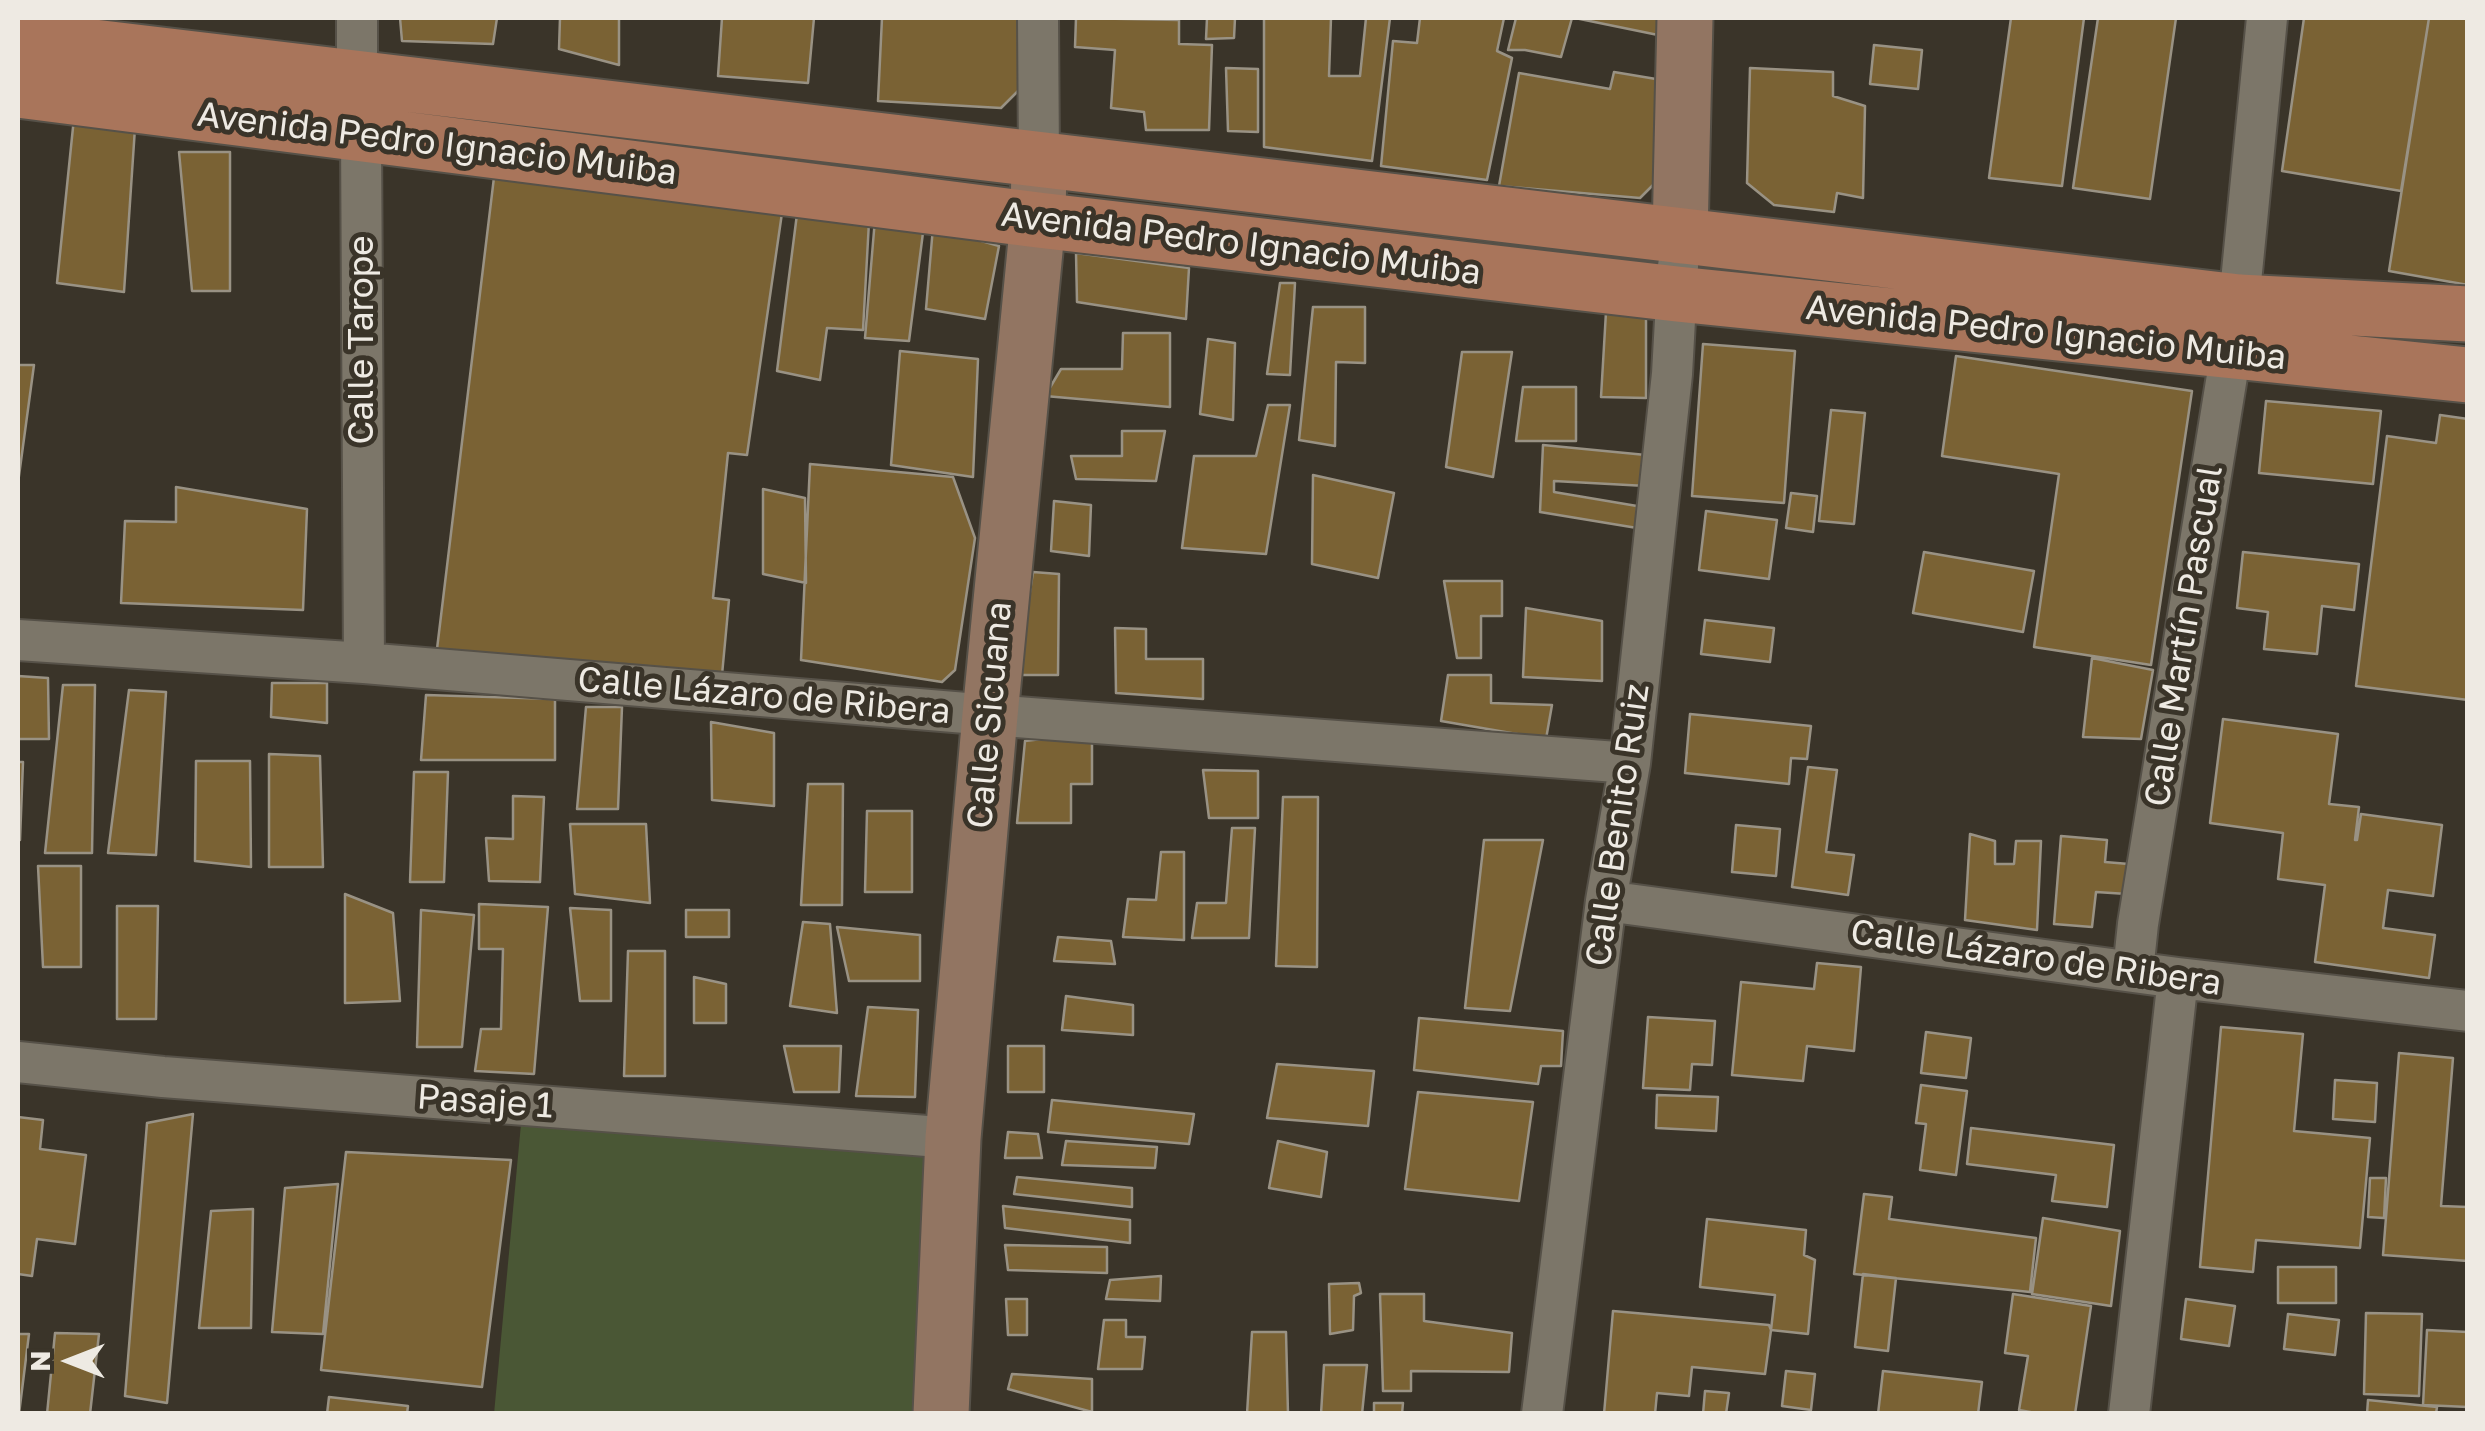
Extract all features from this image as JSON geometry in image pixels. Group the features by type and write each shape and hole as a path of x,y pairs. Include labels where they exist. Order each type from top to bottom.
{"main road":[{"path":"1680,236 1685,18"},
{"name":"Avenida Pedro Ignacio Muiba","path":"18,38 1680,236 2234,327 2468,375"},
{"name":"Avenida Pedro Ignacio Muiba","path":"18,90 1038,220 1677,294 2234,327 2468,314"},
{"name":"Calle Sicuana","path":"941,1414 954,1138 1038,220 1039,160"}],"street":[{"name":"Calle Tarope","path":"357,18 364,663"},
{"name":"Calle Sicuana","path":"1038,18 1039,160"},
{"name":"Calle Martín Pascual","path":"2133,971 2234,327 2267,18"},
{"name":"Calle Benito Ruiz","path":"1542,1414 1606,901 1630,764 1672,374 1680,236"},
{"name":"Calle Lázaro de Ribera","path":"18,640 364,663 1630,764"},
{"name":"Calle Lázaro de Ribera","path":"1606,901 2178,978 2468,1011"},
{"path":"2129,1414 2178,978"},
{"name":"Pasaje 1","path":"18,1062 164,1077 954,1138"}],"green space":[{"path":"521,1124 926,1156 914,1413 494,1414"}],"building":[{"path":"400,18 497,18 493,44 402,41"},
{"path":"560,18 619,18 619,65 559,49"},
{"path":"722,18 814,18 808,83 718,76"},
{"path":"882,18 1021,18 1025,84 1001,108 878,101"},
{"path":"1076,18 1179,20 1179,44 1212,45 1209,130 1146,130 1144,112 1111,108 1115,50 1075,47"},
{"path":"1207,18 1235,18 1234,38 1206,39"},
{"path":"1264,18 1331,18 1329,76 1360,76 1366,18 1390,18 1372,161 1264,147"},
{"path":"1420,18 1504,18 1497,51 1512,58 1487,180 1381,166 1393,41 1417,43"},
{"path":"1516,18 1572,18 1561,57 1508,50"},
{"path":"1575,18 1659,18 1658,35"},
{"path":"2011,18 2084,18 2062,186 1989,178"},
{"path":"2098,18 2176,18 2150,199 2073,188"},
{"path":"2304,18 2429,18 2401,191 2282,171"},
{"path":"2429,18 2468,18 2468,285 2389,271"},
{"path":"1874,45 1922,50 1918,89 1870,84"},
{"path":"1226,68 1258,69 1258,132 1228,131"},
{"path":"1750,68 1833,72 1833,96 1865,106 1863,198 1837,193 1834,212 1774,205 1747,183"},
{"path":"1614,72 1662,80 1658,180 1640,198 1499,186 1519,73 1610,89"},
{"path":"75,108 136,113 124,292 57,283"},
{"path":"179,152 230,152 230,291 192,291"},
{"path":"495,169 783,206 747,455 728,453 713,598 729,600 722,675 437,649"},
{"path":"797,214 869,222 863,330 827,328 820,380 777,371"},
{"path":"875,219 924,225 909,341 865,338"},
{"path":"933,227 999,246 985,319 926,309"},
{"path":"1076,253 1189,268 1186,319 1077,302"},
{"path":"1280,283 1295,283 1290,375 1267,374"},
{"path":"1313,307 1365,307 1365,363 1336,362 1335,446 1299,440"},
{"path":"1606,312 1646,314 1646,398 1601,397"},
{"path":"1123,333 1170,333 1170,407 1045,396 1061,369 1122,369"},
{"path":"1208,339 1235,343 1233,420 1200,414"},
{"path":"1703,344 1795,351 1784,503 1692,496"},
{"path":"900,351 978,359 973,477 891,465"},
{"path":"1462,352 1512,352 1493,477 1446,467"},
{"path":"1956,356 2192,391 2151,665 2034,647 2059,474 1942,456"},
{"path":"18,365 34,365 18,483"},
{"path":"1523,387 1576,387 1576,441 1516,441"},
{"path":"2266,401 2381,411 2373,484 2259,473"},
{"path":"1268,405 1290,405 1266,554 1182,548 1194,456 1256,456"},
{"path":"1831,410 1865,413 1854,524 1819,521"},
{"path":"2440,415 2468,419 2468,700 2356,686 2387,436 2436,443"},
{"path":"1122,431 1165,431 1156,481 1076,479 1071,456 1122,456"},
{"path":"1543,445 1646,455 1646,486 1554,481 1554,492 1637,506 1637,528 1540,512"},
{"path":"810,464 953,477 975,538 955,670 942,682 801,660"},
{"path":"1313,475 1394,493 1378,578 1312,564"},
{"path":"176,487 307,509 303,610 121,603 125,521 176,522"},
{"path":"763,489 805,498 806,583 763,574"},
{"path":"1791,493 1817,496 1813,532 1786,528"},
{"path":"1054,501 1091,505 1089,556 1051,551"},
{"path":"1706,511 1777,520 1769,579 1699,570"},
{"path":"1924,552 2034,571 2023,632 1913,613"},
{"path":"2243,552 2359,564 2354,610 2322,606 2317,654 2264,649 2268,612 2237,608"},
{"path":"1033,572 1059,574 1058,675 1017,675"},
{"path":"1444,581 1502,581 1502,616 1481,616 1481,658 1457,658"},
{"path":"1526,608 1602,621 1602,681 1523,677"},
{"path":"1705,620 1774,628 1770,662 1701,654"},
{"path":"1115,628 1146,629 1146,659 1203,659 1203,699 1116,693"},
{"path":"2092,658 2153,670 2141,739 2083,737"},
{"path":"1448,675 1491,675 1491,703 1552,705 1546,739 1441,721"},
{"path":"18,676 48,678 49,739 18,739"},
{"path":"272,683 327,683 327,723 271,717"},
{"path":"63,685 95,685 92,853 45,853"},
{"path":"129,690 166,692 156,855 108,853"},
{"path":"426,695 555,699 555,760 421,760"},
{"path":"586,707 622,707 618,809 577,809"},
{"path":"1690,714 1811,726 1807,759 1791,758 1789,784 1685,773"},
{"path":"2223,719 2338,734 2329,804 2359,807 2355,840 2361,814 2442,825 2433,896 2388,890 2383,928 2435,935 2429,978 2315,962 2325,885 2278,879 2283,833 2210,823"},
{"path":"711,722 774,733 774,806 712,800"},
{"path":"1092,733 1092,784 1071,784 1071,823 1017,823 1025,741"},
{"path":"269,754 320,756 323,867 269,867"},
{"path":"196,761 250,761 251,867 195,861"},
{"path":"18,762 23,762 20,840 18,839"},
{"path":"1808,767 1837,770 1826,852 1854,855 1848,895 1792,887"},
{"path":"1203,770 1258,771 1258,818 1209,818"},
{"path":"414,772 448,772 444,882 410,882"},
{"path":"808,784 843,784 842,905 801,905"},
{"path":"513,796 544,797 540,882 489,881 486,838 513,839"},
{"path":"1283,797 1318,797 1317,967 1276,966"},
{"path":"867,811 912,811 912,892 865,892"},
{"path":"570,824 646,824 650,903 575,894"},
{"path":"1736,825 1780,829 1776,876 1732,872"},
{"path":"1232,828 1255,828 1249,938 1192,938 1197,903 1226,903"},
{"path":"1970,834 1995,841 1995,864 2014,864 2016,841 2041,841 2037,930 1965,920"},
{"path":"2061,836 2107,840 2105,862 2129,864 2127,894 2096,892 2092,927 2054,924"},
{"path":"1484,840 1543,840 1510,1011 1465,1008"},
{"path":"1161,852 1184,852 1184,940 1123,937 1128,899 1156,900"},
{"path":"38,866 81,866 81,967 43,967"},
{"path":"345,894 393,913 400,1001 345,1003"},
{"path":"479,904 548,907 534,1074 475,1071 481,1029 501,1029 503,949 479,949"},
{"path":"117,906 158,906 156,1019 117,1019"},
{"path":"570,908 611,910 611,1001 580,1001"},
{"path":"421,910 474,915 462,1047 417,1047"},
{"path":"686,910 729,910 729,937 686,937"},
{"path":"803,922 830,924 837,1013 790,1006"},
{"path":"837,927 920,935 920,981 849,981"},
{"path":"1058,937 1111,941 1115,964 1054,961"},
{"path":"628,951 665,951 665,1076 624,1076"},
{"path":"1817,963 1861,967 1854,1051 1807,1046 1803,1081 1732,1075 1741,982 1814,989"},
{"path":"694,977 726,984 726,1023 694,1023"},
{"path":"1066,996 1133,1005 1133,1035 1062,1030"},
{"path":"868,1007 918,1010 915,1097 856,1096"},
{"path":"1648,1017 1715,1021 1712,1065 1692,1064 1690,1090 1643,1088"},
{"path":"1419,1018 1563,1031 1561,1066 1541,1066 1538,1084 1414,1070"},
{"path":"2221,1027 2303,1034 2294,1131 2370,1138 2360,1248 2256,1240 2253,1272 2200,1267"},
{"path":"1926,1032 1971,1038 1966,1078 1921,1073"},
{"path":"784,1046 841,1046 839,1092 794,1092"},
{"path":"1008,1046 1044,1046 1044,1092 1008,1092"},
{"path":"2399,1053 2453,1058 2441,1206 2468,1207 2468,1261 2383,1255"},
{"path":"1277,1064 1374,1071 1368,1126 1267,1118"},
{"path":"2335,1080 2377,1083 2375,1122 2333,1119"},
{"path":"1921,1085 1967,1091 1956,1175 1920,1170 1926,1124 1916,1123"},
{"path":"1418,1092 1533,1102 1519,1201 1405,1189"},
{"path":"1657,1095 1718,1097 1716,1131 1656,1128"},
{"path":"1052,1100 1194,1114 1189,1144 1048,1132"},
{"path":"193,1114 167,1403 125,1396 147,1123"},
{"path":"18,1117 43,1120 40,1149 86,1155 75,1244 37,1239 32,1276 18,1274"},
{"path":"1971,1128 2114,1145 2107,1207 2052,1201 2056,1175 1967,1164"},
{"path":"1008,1132 1038,1134 1042,1158 1005,1158"},
{"path":"1066,1141 1157,1147 1155,1168 1062,1165"},
{"path":"1278,1141 1327,1152 1321,1197 1269,1188"},
{"path":"346,1152 511,1160 482,1387 321,1370"},
{"path":"1017,1177 1132,1188 1132,1207 1014,1194"},
{"path":"2370,1178 2386,1178 2384,1218 2368,1217"},
{"path":"338,1184 323,1334 272,1332 285,1188"},
{"path":"1864,1194 1892,1197 1889,1219 2036,1238 2030,1292 1854,1274"},
{"path":"1003,1206 1130,1220 1130,1243 1005,1228"},
{"path":"253,1209 251,1328 199,1328 211,1211"},
{"path":"2043,1218 2120,1231 2111,1306 2032,1294"},
{"path":"1707,1219 1806,1230 1804,1255 1815,1260 1808,1334 1771,1330 1775,1295 1700,1287"},
{"path":"1005,1245 1107,1247 1107,1273 1008,1270"},
{"path":"2278,1267 2336,1267 2336,1303 2278,1303"},
{"path":"1863,1274 1896,1278 1888,1351 1855,1347"},
{"path":"1161,1276 1160,1301 1106,1299 1110,1280"},
{"path":"1359,1283 1361,1293 1354,1296 1353,1330 1330,1334 1329,1284"},
{"path":"1380,1294 1424,1294 1424,1321 1512,1333 1509,1372 1411,1371 1411,1391 1383,1391"},
{"path":"2013,1294 2091,1306 2075,1414 2019,1410 2028,1356 2005,1353"},
{"path":"1006,1299 1027,1299 1027,1335 1008,1335"},
{"path":"2186,1299 2235,1306 2229,1346 2181,1339"},
{"path":"1613,1311 1769,1325 1765,1374 1692,1367 1689,1396 1657,1393 1655,1414 1604,1414"},
{"path":"2366,1313 2422,1314 2419,1396 2364,1394"},
{"path":"2288,1314 2339,1320 2335,1355 2284,1349"},
{"path":"1104,1320 1126,1320 1126,1337 1145,1337 1142,1369 1098,1369"},
{"path":"2427,1330 2468,1332 2468,1407 2423,1405"},
{"path":"1252,1332 1286,1332 1288,1414 1247,1414"},
{"path":"55,1333 99,1334 90,1414 47,1414"},
{"path":"18,1334 29,1334 19,1414 18,1414"},
{"path":"1324,1365 1367,1365 1362,1414 1321,1414"},
{"path":"1786,1371 1815,1374 1811,1410 1782,1406"},
{"path":"1883,1371 1982,1382 1978,1414 1878,1414"},
{"path":"1012,1374 1092,1379 1092,1412 1008,1389"},
{"path":"1705,1391 1729,1393 1726,1414 1703,1414"},
{"path":"329,1397 408,1406 407,1414 327,1414"},
{"path":"2368,1400 2437,1407 2436,1414 2367,1414"},
{"path":"1374,1403 1403,1403 1402,1414 1374,1414"}]}
